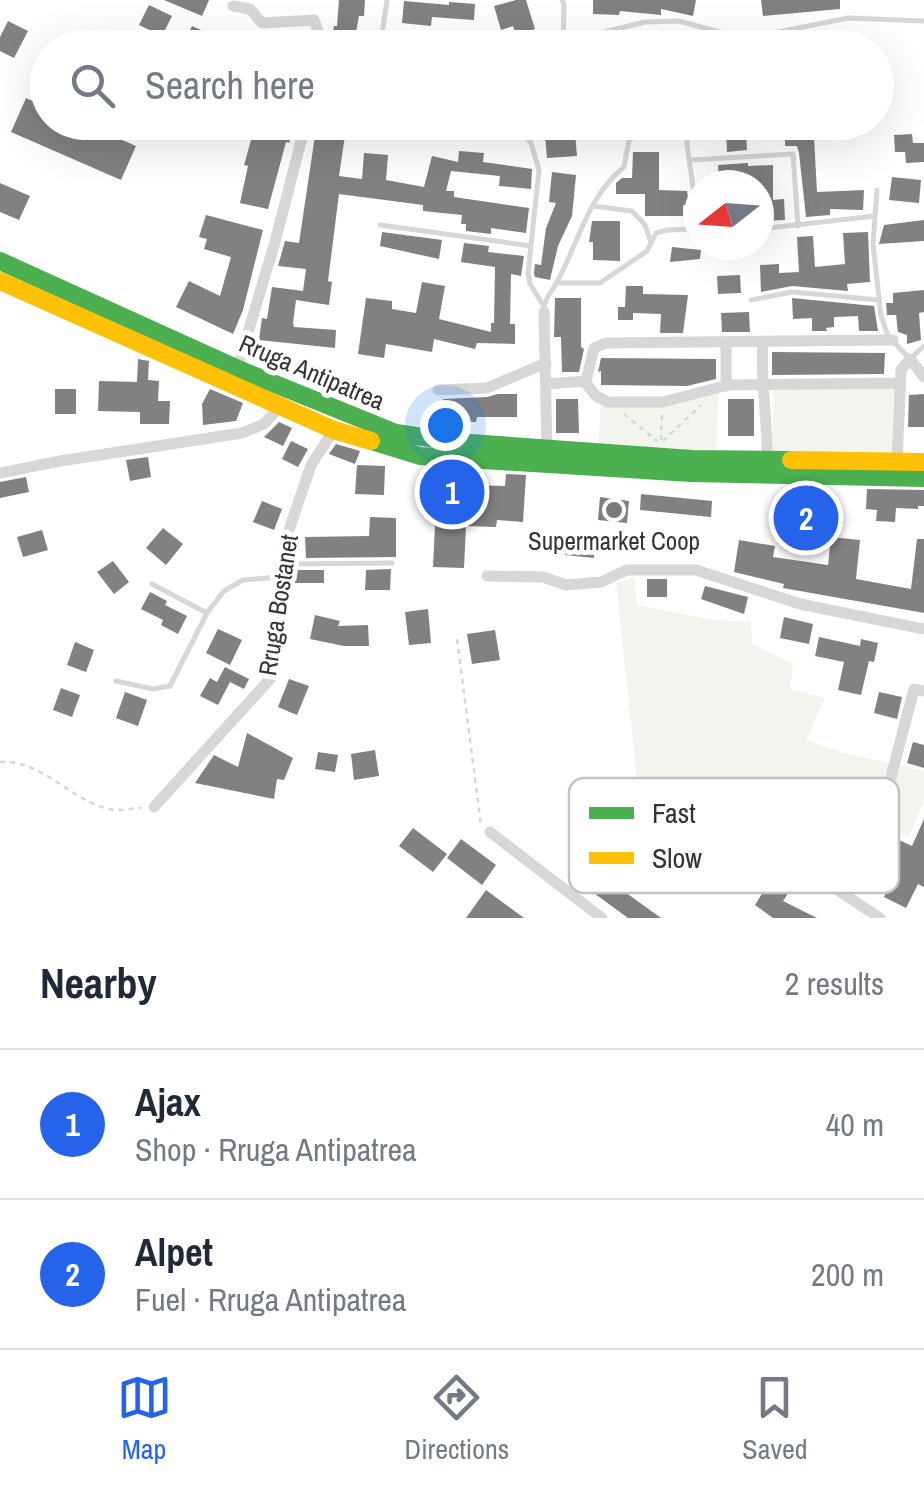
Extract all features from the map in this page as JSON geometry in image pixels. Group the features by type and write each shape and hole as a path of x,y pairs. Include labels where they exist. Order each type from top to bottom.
{"main road":[{"name":"Rruga Antipatrea","path":"0,262 234,377 280,406 384,448 438,457 691,473 924,478"},
{"name":"Rruga Antipatrea","path":"0,281 234,377 396,433 546,450 924,462"}],"street":[{"path":"233,6 250,9 262,24 314,20 318,30"},
{"path":"234,377 301,140"},
{"path":"544,310 546,450"},
{"path":"546,384 584,382 589,377 591,354 599,344 893,340"},
{"path":"723,386 726,342"},
{"path":"763,342 761,385 766,402 767,460"},
{"path":"897,462 900,370 910,359 924,376"},
{"path":"438,390 487,388 546,363"},
{"path":"584,382 596,396 608,402 663,402 723,386 900,383"},
{"path":"0,473 60,460 242,433 264,424 280,406"},
{"name":"Rruga Bostanet","path":"154,807 272,678 280,571 300,492 311,465 334,430"},
{"path":"487,576 543,576 566,585 601,582 627,570 696,570 800,604 924,629"},
{"path":"891,778 914,689 924,690"},
{"path":"490,832 569,893"},
{"path":"569,893 602,918"},
{"path":"842,893 880,918"}],"lane":[{"path":"383,30 387,0"},
{"path":"562,0 564,30"},
{"path":"788,30 848,18 924,21"},
{"path":"613,30 645,22 679,21 712,30"},
{"path":"526,140 537,156 539,170 530,284 544,310"},
{"path":"544,310 546,297 557,283 580,225 624,167 629,140"},
{"path":"689,140 691,170"},
{"path":"690,160 794,154 798,226"},
{"path":"877,190 874,244 884,328 910,359 924,346"},
{"path":"592,206 632,211 651,242"},
{"path":"774,228 876,216"},
{"path":"380,225 532,246"},
{"path":"557,283 600,284 647,251 656,234 684,229"},
{"path":"751,300 792,292 879,300"},
{"path":"116,681 153,689 170,686 208,613 234,583 280,571 392,563"},
{"path":"152,584 208,613"}],"path":[{"path":"660,443 723,386"},
{"path":"608,402 660,443"},
{"path":"660,443 663,402"},
{"path":"457,639 482,825 490,832"},
{"path":"0,762 16,762 35,769 68,792 114,811 154,807"}],"shaded area":[{"path":"896,386 893,456 772,452 774,388"},
{"path":"719,390 716,454 598,449 601,403 678,404"},
{"path":"634,578 637,605 712,620 751,622 752,644 793,665 790,689 825,698 806,740 843,753 924,771 924,801 909,835 899,836 899,778 637,778 616,583"}],"building":[{"path":"164,0 209,0 202,16"},
{"path":"339,0 365,0 364,16 359,16 356,30 333,30"},
{"path":"526,0 535,29 514,30 513,26 501,30 494,6"},
{"path":"593,0 696,0 693,16 661,9 661,15 620,11 619,15 593,14"},
{"path":"761,0 840,0 840,9 763,16"},
{"path":"404,1 475,4 474,20 432,17 431,26 402,23"},
{"path":"149,5 172,16 165,30 139,25"},
{"path":"8,21 28,31 14,58 0,51 0,37"},
{"path":"26,98 30,100 30,140 122,140 136,146 121,180 11,132"},
{"path":"912,134 913,143 924,143 924,162 906,163 905,152 895,152 894,135"},
{"path":"251,140 290,140 286,142 268,209 240,203 248,166 244,165"},
{"path":"314,140 344,140 339,176 362,179 364,153 388,155 386,180 424,187 432,156 458,162 459,151 484,153 483,162 532,169 531,189 499,186 500,176 451,171 446,191 454,191 454,197 529,208 526,233 491,228 491,234 466,231 466,224 461,224 462,215 423,211 423,205 339,194 328,281 332,282 329,305 296,300 293,323 294,327 336,330 335,348 259,340 272,287 303,291 306,269 278,266 285,241 299,243"},
{"path":"545,140 576,140 577,156 547,158"},
{"path":"726,140 746,140 747,150 727,152"},
{"path":"785,140 814,140 817,192 864,190 863,210 830,209 830,215 806,217 797,146 785,146"},
{"path":"633,152 659,152 659,190 684,191 683,216 645,216 645,194 616,194 616,183 632,178"},
{"path":"718,165 773,165 773,170 718,170"},
{"path":"552,172 576,175 572,216 558,246 550,280 535,277 534,273 535,264 541,265 546,228 556,203 549,202"},
{"path":"892,177 921,180 919,203 889,200"},
{"path":"0,183 30,196 19,220 0,212"},
{"path":"784,199 785,220 774,220 774,200"},
{"path":"206,215 263,230 233,334 176,307 189,281 220,296 231,257 204,249 207,239 199,237"},
{"path":"924,220 924,241 879,244 884,225"},
{"path":"592,221 620,221 620,261 593,260 593,242 589,242"},
{"path":"382,232 442,240 439,259 380,246"},
{"path":"868,232 870,282 847,284 848,291 792,286 761,292 760,265 779,264 779,273 799,272 797,237 813,236 815,267 845,264 843,233"},
{"path":"464,243 489,246 488,252 524,256 521,276 511,274 510,324 515,324 515,344 477,343 475,349 434,339 432,352 386,344 384,358 358,354 366,298 392,301 392,309 416,313 422,282 445,286 439,319 491,332 495,267 461,262"},
{"path":"672,247 684,248 684,260 690,260 670,262"},
{"path":"740,275 741,293 718,294 717,276"},
{"path":"626,286 643,286 643,294 688,295 683,333 660,333 661,314 633,313 633,320 618,320 618,307 625,307"},
{"path":"924,290 924,312 919,313 921,340 907,344 907,335 898,332 896,315 887,315 886,303 893,303 893,293"},
{"path":"555,298 581,298 584,349 579,372 562,372 561,337 554,337"},
{"path":"792,298 874,306 878,331 859,331 858,316 834,317 834,327 812,331 812,318 793,319"},
{"path":"749,312 750,332 722,332 721,313"},
{"path":"772,352 885,353 884,374 772,375"},
{"path":"601,358 716,359 716,379 687,386 601,385"},
{"path":"138,359 149,361 148,380 159,381 158,401 170,401 169,424 140,424 140,412 98,411 99,381 137,382"},
{"path":"55,389 76,389 76,414 55,414"},
{"path":"210,389 243,403 236,421 203,425 202,404"},
{"path":"517,394 517,417 442,421 443,399"},
{"path":"924,394 924,427 908,427 909,395"},
{"path":"556,399 578,399 579,433 556,433"},
{"path":"728,399 754,399 754,436 728,436"},
{"path":"279,422 292,428 283,446 264,437"},
{"path":"291,441 308,449 298,467 282,459"},
{"path":"336,444 360,451 355,464 329,454"},
{"path":"148,457 151,477 130,481 126,460"},
{"path":"357,465 385,466 384,495 355,494"},
{"path":"432,469 468,472 468,485 505,486 506,474 526,475 523,522 497,520 496,527 466,526 464,568 433,567 436,505 431,505"},
{"path":"26,477 29,492 0,498 0,482"},
{"path":"867,489 924,490 924,506 896,508 895,522 876,521 877,510 866,509"},
{"path":"641,494 712,501 711,517 640,510"},
{"path":"600,497 629,501 627,523 598,520"},
{"path":"262,501 282,509 274,530 253,522"},
{"path":"793,507 820,508 820,528 792,527"},
{"path":"370,517 396,518 396,557 306,558 305,537 369,536"},
{"path":"163,528 183,544 166,565 146,548"},
{"path":"42,530 48,550 23,557 17,537"},
{"path":"567,533 596,536 594,558 565,555"},
{"path":"831,537 860,540 856,579 911,589 917,539 924,539 924,613 783,588 784,584 734,572 739,540 775,546 773,557 828,565"},
{"path":"113,561 129,582 114,594 97,572"},
{"path":"391,569 390,590 365,590 366,570"},
{"path":"291,570 324,570 324,583 290,583"},
{"path":"647,579 667,579 667,597 647,597"},
{"path":"705,586 748,597 744,614 701,599"},
{"path":"150,592 187,616 178,634 161,625 163,620 141,609"},
{"path":"428,609 431,643 409,645 405,612"},
{"path":"315,615 340,621 338,626 368,625 369,646 310,639"},
{"path":"784,617 813,624 809,644 780,638"},
{"path":"218,629 242,640 230,665 206,653"},
{"path":"495,630 500,660 472,664 467,634"},
{"path":"819,637 860,646 861,639 878,643 861,695 838,690 844,662 815,656"},
{"path":"75,642 94,650 86,672 67,665"},
{"path":"225,667 249,679 244,689 230,682 218,705 200,696 210,678 217,682"},
{"path":"289,679 309,686 297,715 278,707"},
{"path":"61,688 80,695 72,717 53,710"},
{"path":"125,692 147,700 138,726 116,718"},
{"path":"879,692 902,697 897,719 874,713"},
{"path":"247,733 293,758 284,780 277,779 274,799 195,783 214,755 238,767"},
{"path":"913,742 924,745 924,768 907,763"},
{"path":"375,750 379,776 354,780 351,754"},
{"path":"318,752 338,755 335,772 315,769"},
{"path":"924,819 924,887 918,884 906,908 884,897 886,893 899,893 899,840 912,846"},
{"path":"413,828 447,854 433,872 399,846"},
{"path":"461,839 496,865 482,885 447,858"},
{"path":"486,890 524,918 466,918"},
{"path":"594,893 626,893 661,918 628,918"},
{"path":"762,893 788,893 783,901 817,918 773,918 755,905"}],"traffic: fast":[{"path":"0,261 238,369 396,433 457,442 692,459 791,460"},
{"path":"371,441 420,456 691,473 924,478"}],"traffic: slow":[{"path":"0,281 334,430 371,441"},
{"path":"791,460 924,462"}],"place":[{"name":"Ajax","path":"452,492"},
{"name":"Supermarket Coop","path":"614,510"},
{"name":"Alpet","path":"806,518"}]}
